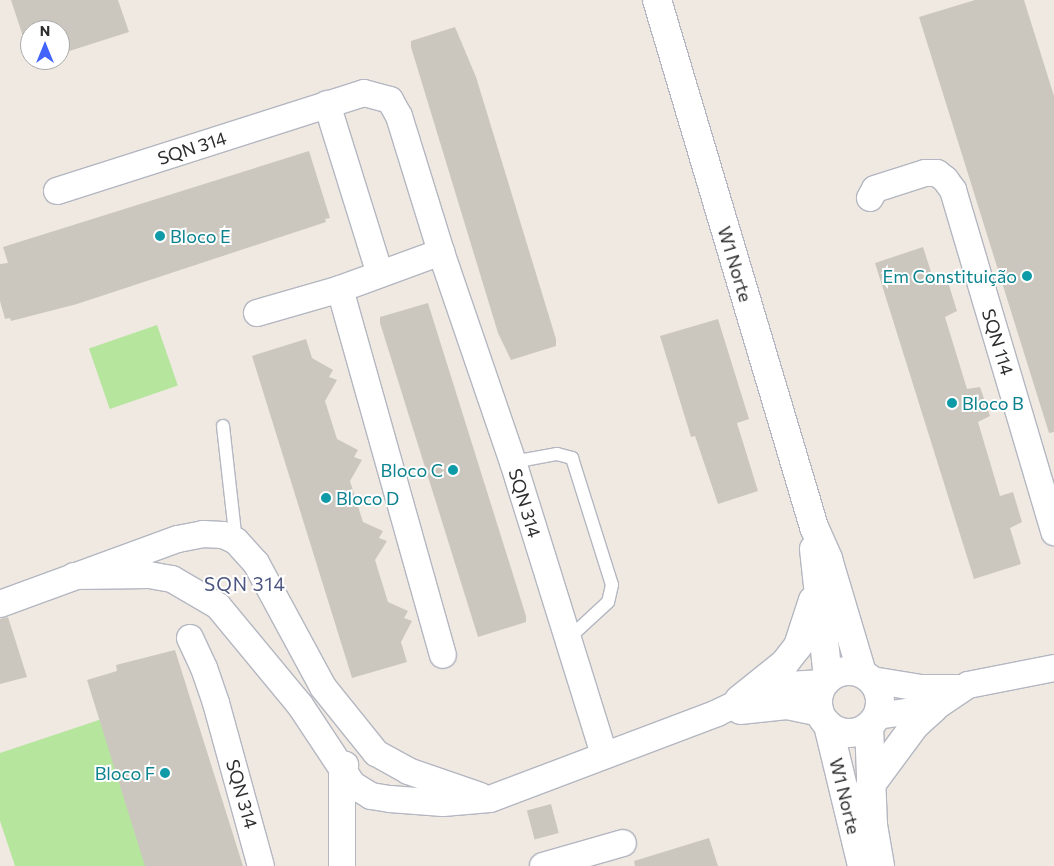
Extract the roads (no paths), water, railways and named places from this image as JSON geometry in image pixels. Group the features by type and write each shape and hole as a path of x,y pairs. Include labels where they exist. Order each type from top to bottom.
{"street":[{"name":"W1 Norte","path":"657,0 814,527 828,559 867,677"},
{"name":"SQN 314","path":"57,191 364,93 390,100 399,116 441,252 513,462 604,755"},
{"path":"327,104 380,274"},
{"name":"SQN 114","path":"870,198 876,189 925,173 937,174 945,179 952,190 1054,532"},
{"path":"257,313 340,289 441,252"},
{"path":"340,289 443,656"},
{"name":"W1 Norte","path":"814,527 816,583 826,681"},
{"path":"0,604 178,539 203,534 223,535 236,541 256,563 323,687 376,753 390,763 490,799"},
{"path":"172,579 178,539"},
{"path":"74,576 149,575 172,579 218,606 232,620 300,705 342,771 353,784 371,796 443,803 490,799 786,685 826,681"},
{"path":"728,706 784,664 798,646 807,626 816,583"},
{"name":"SQN 314","path":"190,638 204,668 216,703 262,866"},
{"path":"824,719 818,698 826,681 838,672 921,688 960,688 1054,668"},
{"path":"867,677 878,691 880,704 873,721"},
{"path":"300,705 323,687"},
{"path":"870,786 915,725 960,688"},
{"path":"728,706 788,706 824,719 842,732 857,732 873,721 934,708"},
{"name":"W1 Norte","path":"824,719 862,866"},
{"name":"W1 Norte","path":"873,721 870,786 880,866"},
{"path":"342,854 342,771 362,735"},
{"path":"342,854 390,763"},
{"path":"543,866 623,843"}],"lane":[{"path":"223,426 236,541"},
{"path":"513,462 557,454 572,458 612,585 608,602 568,639"}],"place":[{"name":"Bloco E","path":"160,236"},
{"name":"Em Constituição","path":"1027,276"},
{"name":"Bloco B","path":"952,403"},
{"name":"Bloco C","path":"453,470"},
{"name":"Bloco D","path":"326,498"},
{"name":"Bloco F","path":"165,773"}],"district":[{"name":"SQN 314","path":"245,584"}]}
